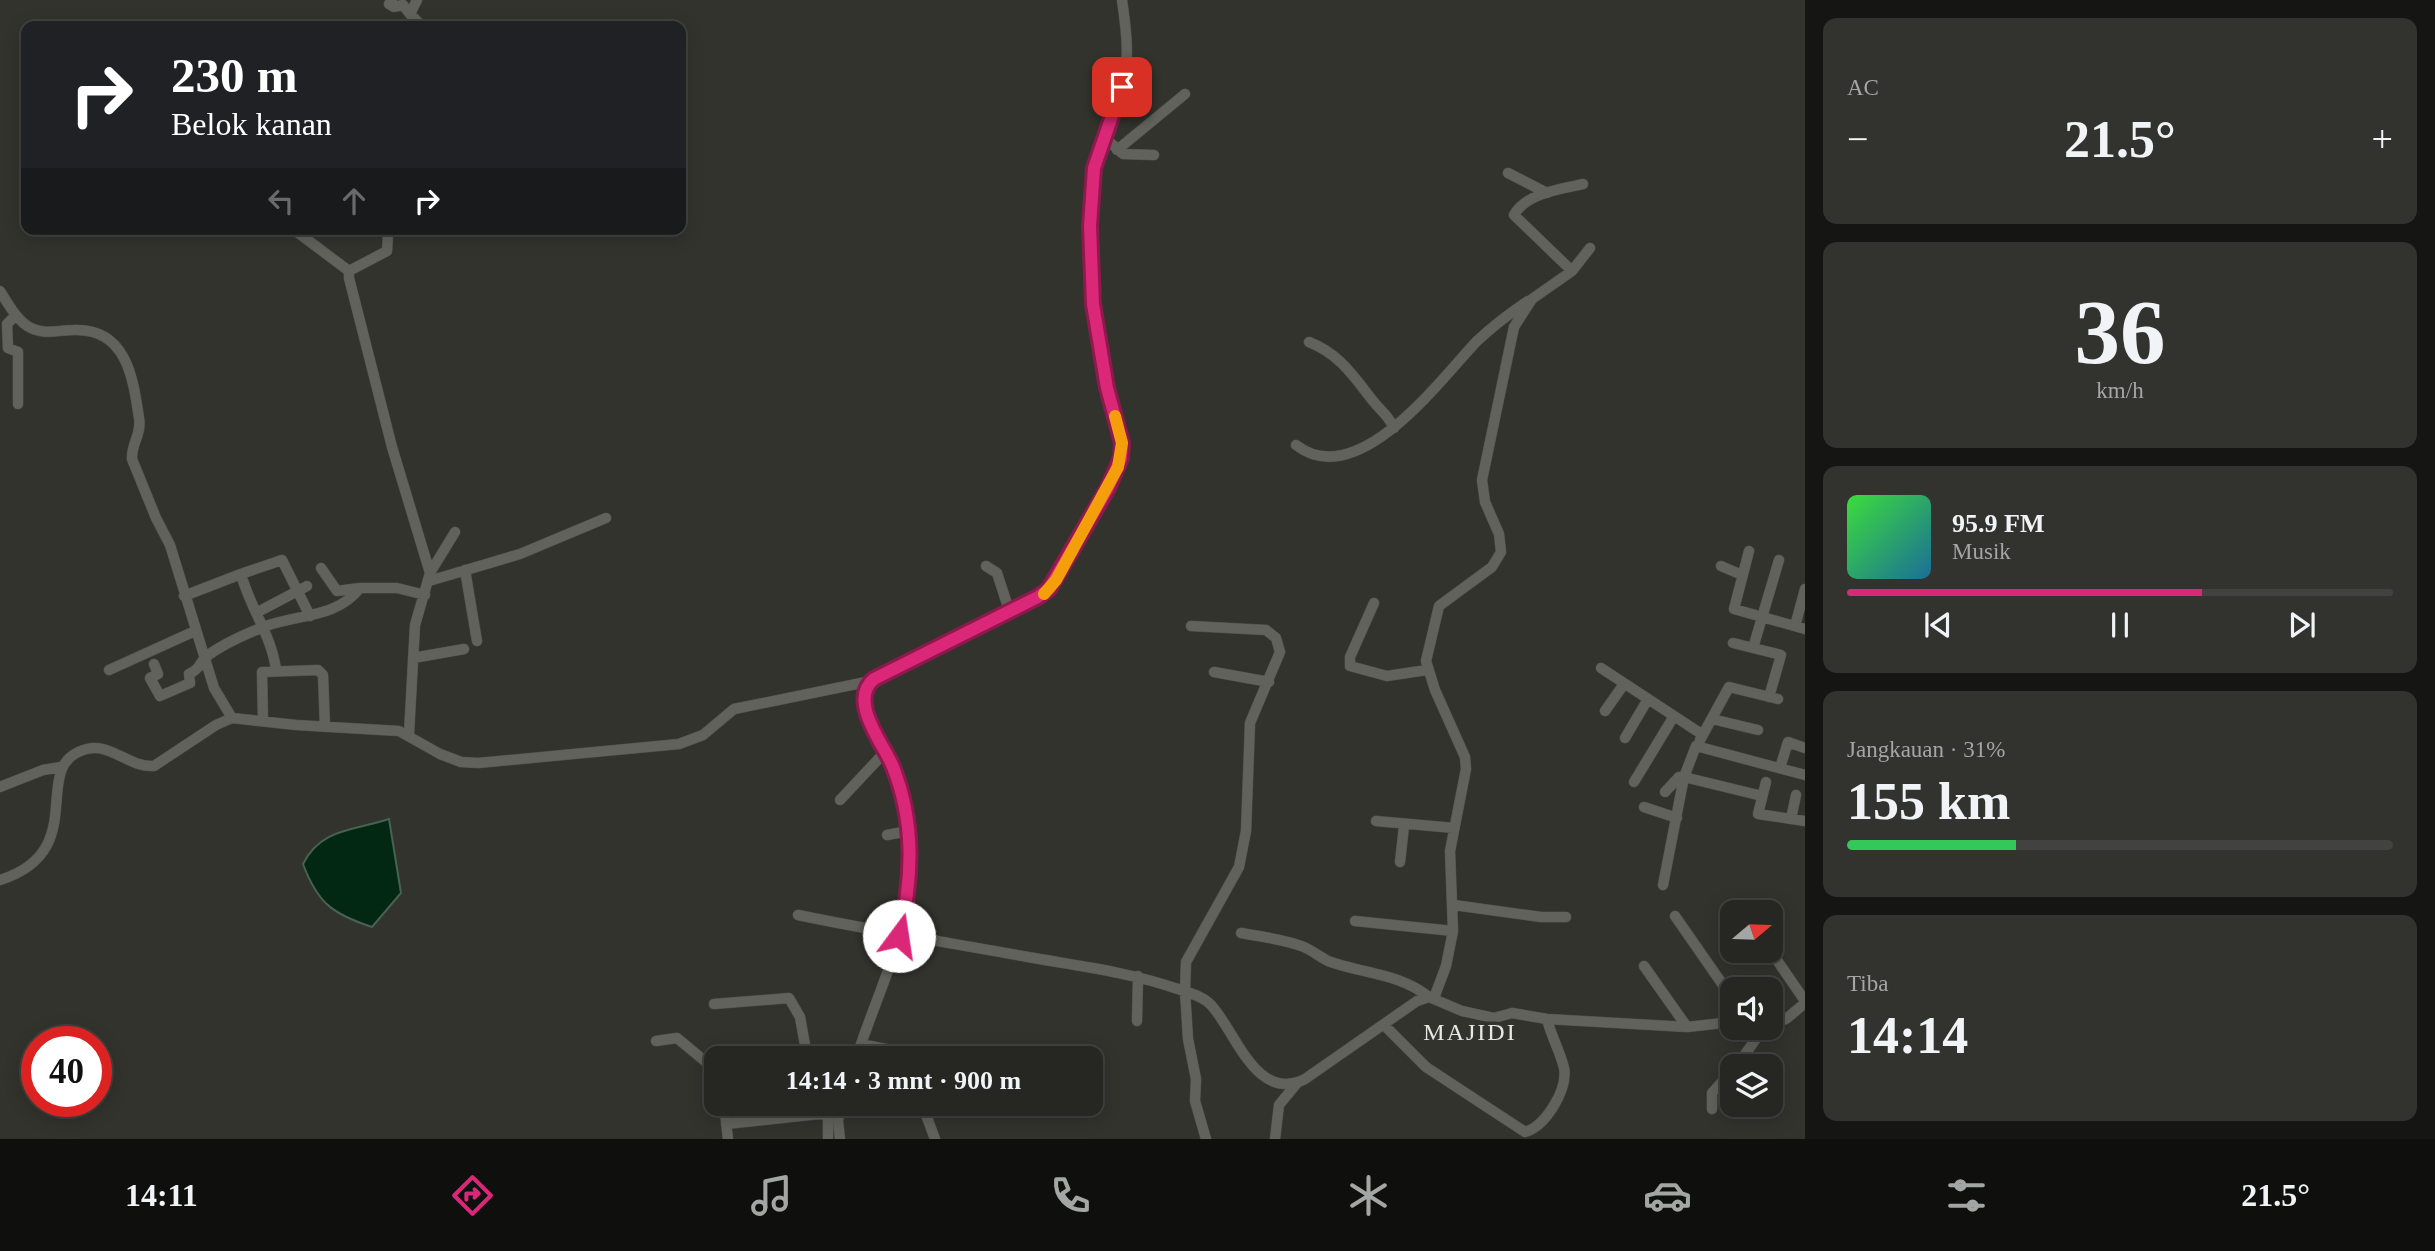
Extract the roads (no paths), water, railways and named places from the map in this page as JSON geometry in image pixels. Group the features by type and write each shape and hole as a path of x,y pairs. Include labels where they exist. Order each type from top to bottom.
{"street":[{"path":"392,0 389,4 394,7 403,5 417,21"},
{"path":"410,14 417,0"},
{"path":"0,880 27,867 46,848 55,830 57,786 61,768 76,753 100,748 139,764 154,766 216,725 232,718 392,730 409,734 440,754 461,762 478,763 679,744 702,735 734,709 871,681 1038,597 1053,584 1108,488 1121,458 1122,443 1107,388 1093,304 1092,191 1094,168 1122,87 1126,62 1122,0"},
{"path":"1117,150 1185,94"},
{"path":"1104,137 1117,150 1131,156 1154,155"},
{"path":"1508,173 1547,193"},
{"path":"1572,271 1514,217 1520,207 1547,193 1583,184"},
{"path":"301,235 349,271 392,447 430,577"},
{"path":"349,271 387,251 389,235"},
{"path":"1296,445 1313,456 1343,454 1369,445 1394,428 1497,323 1572,271 1590,247"},
{"path":"0,292 8,319 8,348 18,352 19,404"},
{"path":"1432,998 1446,966 1453,931 1454,905 1450,861 1454,828 1465,785 1465,757 1427,670 1427,654 1439,606 1456,590 1492,567 1500,552 1499,534 1485,502 1482,480 1512,333 1532,299"},
{"path":"8,319 50,333 79,330 100,333 119,346 133,378 140,421 140,432 132,451 132,459 170,545 214,688 232,718"},
{"path":"1309,342 1326,350 1348,368 1387,414 1394,428"},
{"path":"430,577 520,554 606,518"},
{"path":"409,734 417,612 430,577 455,532"},
{"path":"1749,551 1734,609 1800,627 1805,589"},
{"path":"184,596 282,560 302,589 310,616"},
{"path":"1753,648 1779,560"},
{"path":"986,566 997,573 1009,610"},
{"path":"1721,566 1742,575"},
{"path":"321,568 337,591 397,588 425,595"},
{"path":"465,570 477,641"},
{"path":"241,574 274,651 276,670"},
{"path":"256,613 302,589"},
{"path":"154,664 158,674 150,678 160,696 190,683 190,674 200,669 205,657 262,628 310,616 348,602 360,589"},
{"path":"1374,603 1350,657 1350,666 1387,676 1427,670"},
{"path":"1191,626 1259,628 1271,632 1280,652 1250,723 1246,831 1240,867 1186,962 1188,1039 1196,1079 1195,1101 1206,1139"},
{"path":"110,670 195,631"},
{"path":"1663,885 1684,777 1696,746 1731,686 1774,698 1785,657 1733,643"},
{"path":"413,658 464,649"},
{"path":"1601,668 1703,735"},
{"path":"263,721 262,672 322,671 325,727"},
{"path":"1214,672 1269,682"},
{"path":"860,1046 899,936 910,884 908,831 903,796 886,752 868,719 866,691 871,681"},
{"path":"1605,710 1624,684"},
{"path":"1625,738 1648,699"},
{"path":"1634,782 1674,716"},
{"path":"1712,719 1758,730"},
{"path":"1780,768 1788,742 1805,748"},
{"path":"1696,746 1805,775"},
{"path":"840,800 886,752"},
{"path":"0,787 43,770 61,768"},
{"path":"1665,792 1679,777 1684,777 1762,796"},
{"path":"1766,782 1758,814 1805,821"},
{"path":"1791,819 1796,795"},
{"path":"1644,807 1677,818"},
{"path":"1376,821 1404,826 1454,828"},
{"path":"1400,862 1404,826"},
{"path":"887,835 908,831"},
{"path":"1454,905 1541,917 1566,917"},
{"path":"799,915 899,936 1138,976 1185,991 1203,998 1213,1007 1242,1052 1263,1074 1279,1083 1297,1082"},
{"path":"1675,916 1720,981"},
{"path":"1355,921 1453,931"},
{"path":"1241,933 1304,947 1329,961 1377,972 1408,984 1462,1011 1494,1018 1512,1013 1547,1020 1687,1027 1720,1023"},
{"path":"1779,963 1805,1002 1783,1020"},
{"path":"1644,966 1687,1027"},
{"path":"1137,1021 1138,976"},
{"path":"714,1004 789,998 800,1017 805,1046"},
{"path":"1275,1139 1279,1105 1297,1082 1417,1001 1432,998"},
{"path":"1384,1025 1426,1067 1525,1132 1535,1127 1550,1110 1563,1085 1564,1067 1547,1020"},
{"path":"656,1041 682,1040 704,1057"},
{"path":"1712,1109 1712,1093 1720,1084"},
{"path":"725,1116 728,1139"},
{"path":"726,1124 777,1116"},
{"path":"828,1116 828,1139"},
{"path":"839,1116 840,1139"},
{"path":"926,1116 935,1139"}],"district":[{"name":"MAJIDI","path":"1470,1032"}]}
